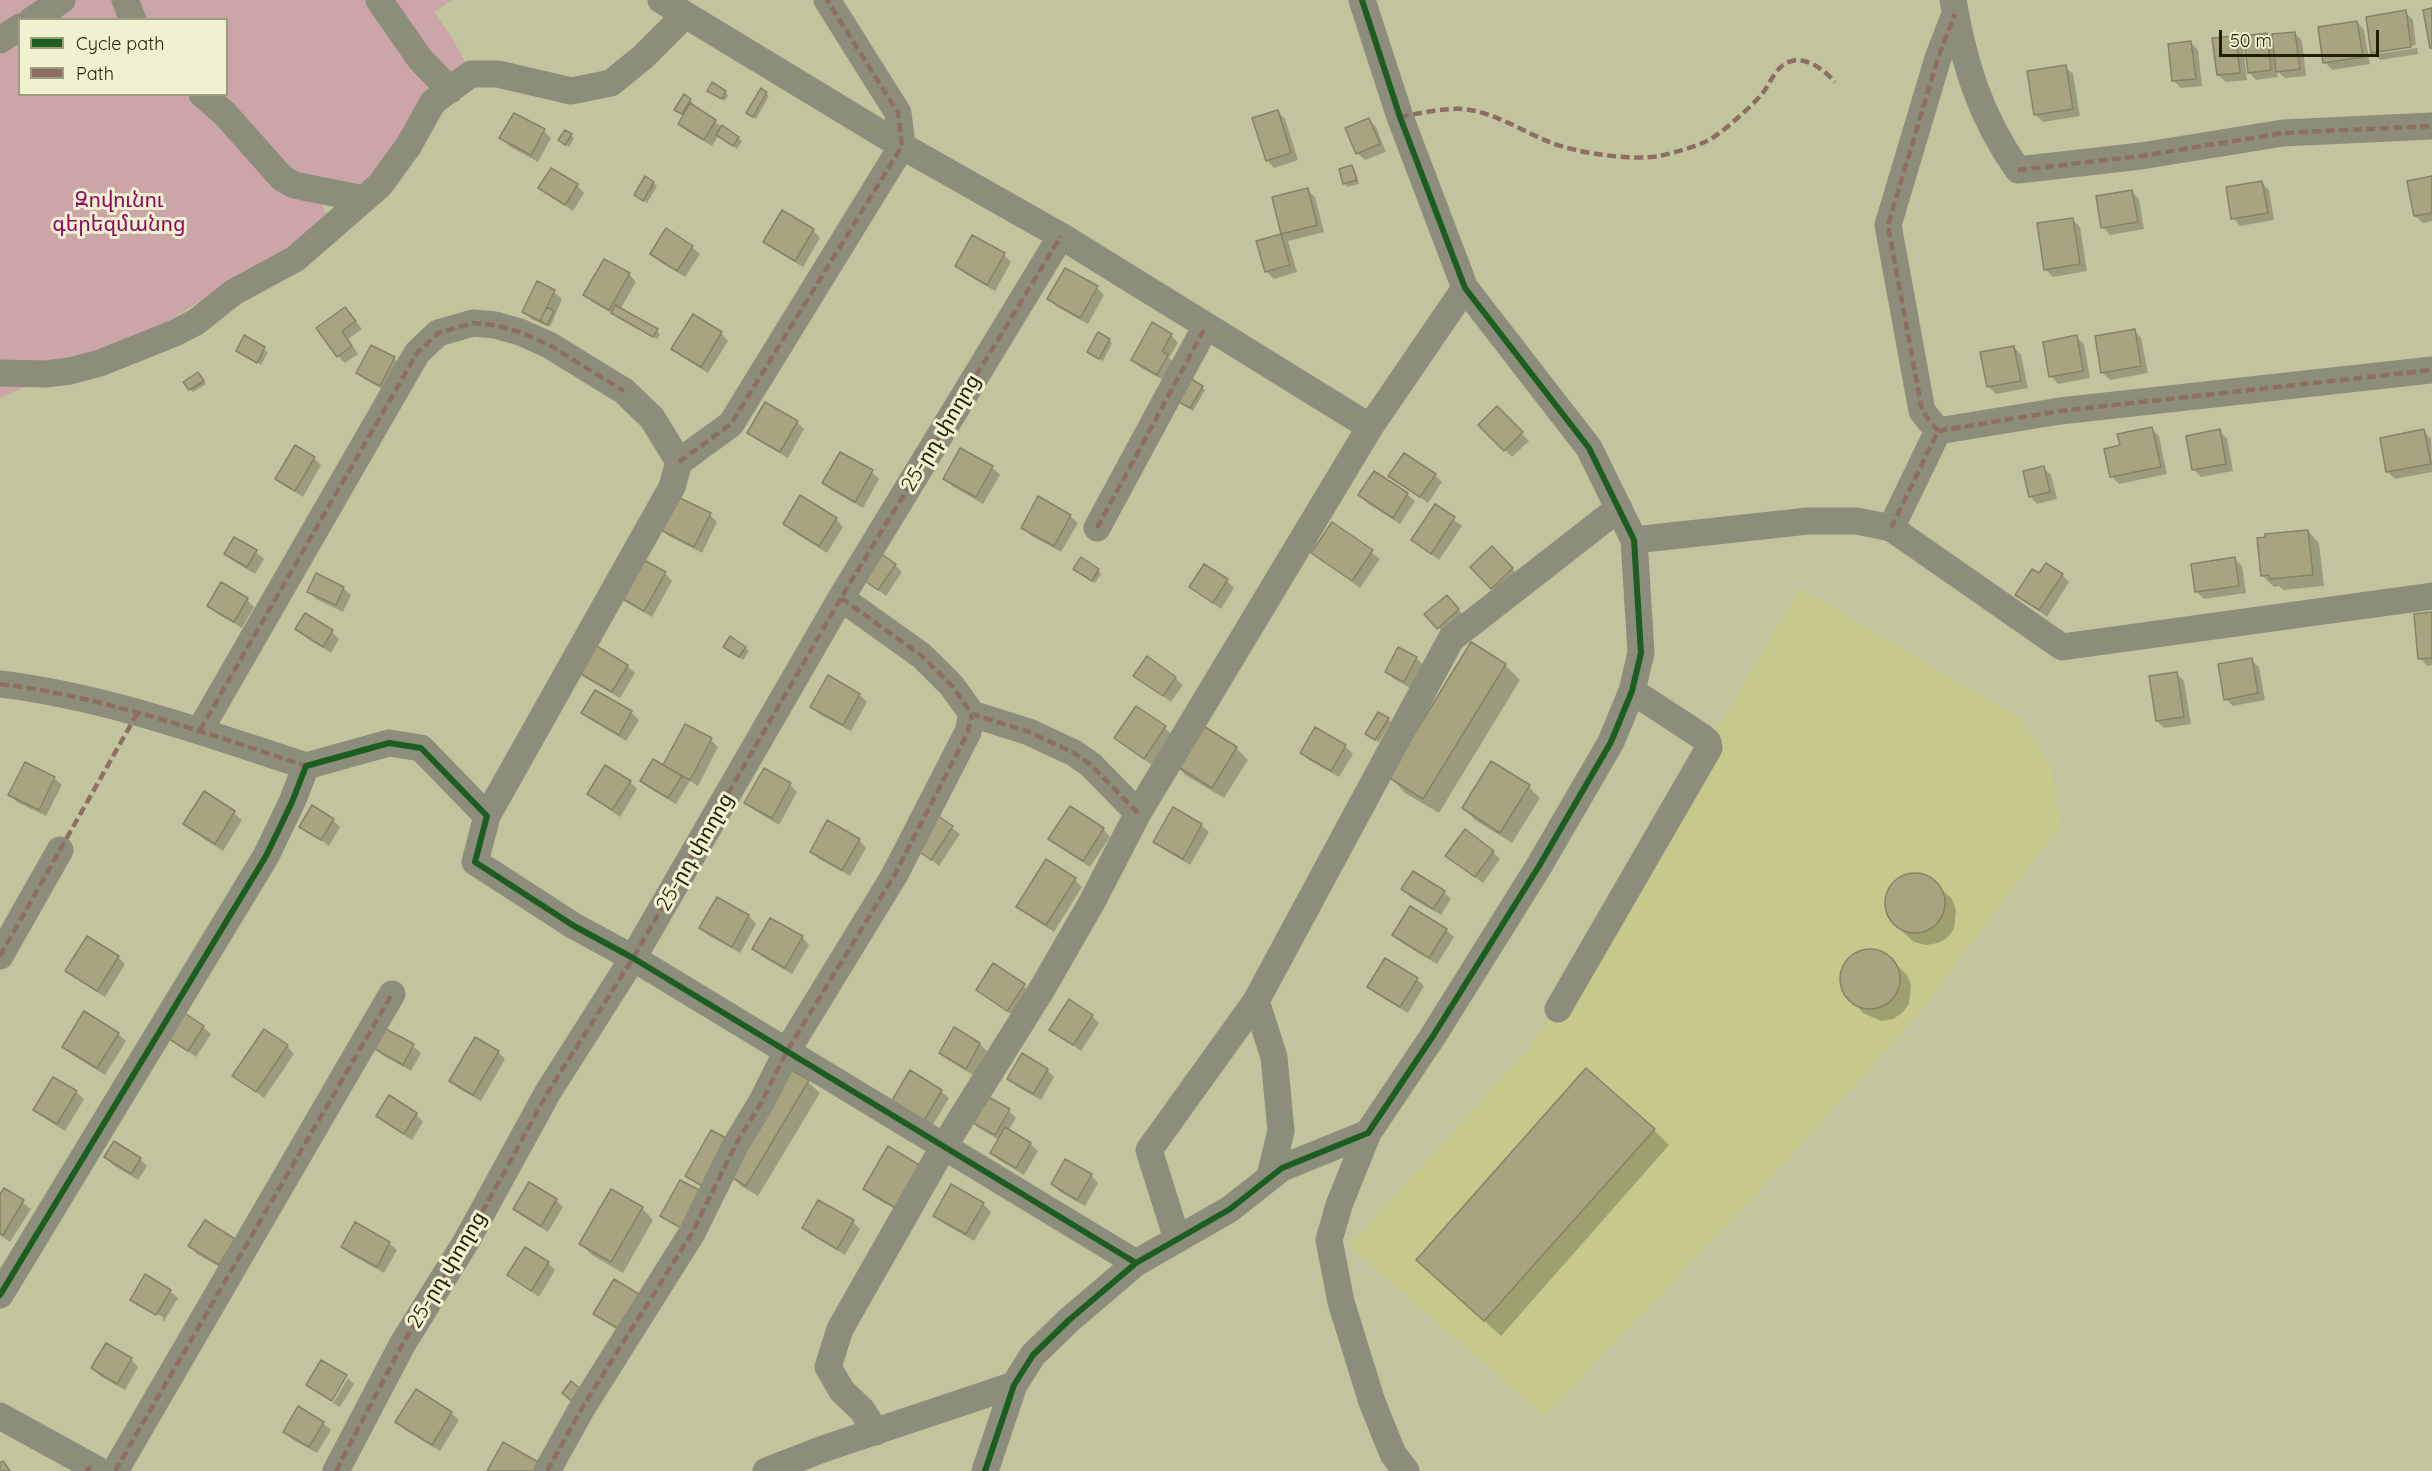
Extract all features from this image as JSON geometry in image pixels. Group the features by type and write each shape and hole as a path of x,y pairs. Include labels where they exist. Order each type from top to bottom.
{"street":[{"path":"35,18 62,0"},
{"path":"125,0 132,18"},
{"path":"379,0 420,59 450,90"},
{"path":"660,0 902,146 1061,236 1370,427"},
{"path":"827,0 898,113 902,146 731,424 679,462 672,487 487,816 475,862 574,926 633,958 1136,1263"},
{"path":"1362,0 1404,127 1465,288 1588,448 1634,540 1641,653 1632,691 1611,742 1539,866 1433,1036 1368,1133 1339,1205 1329,1240 1341,1302 1372,1402 1393,1454 1406,1471"},
{"path":"1954,7 1970,77 1999,143 2018,170 2141,156 2283,133 2432,126"},
{"path":"1938,431 1922,411 1888,225 1954,7"},
{"path":"0,373 45,374 70,371 100,363 175,333 196,322 234,292 295,259 380,185 409,145 433,102 471,74 498,74 571,91 611,82 643,57 684,16"},
{"path":"0,40 18,28"},
{"path":"204,96 225,114 282,178 294,185 364,198"},
{"name":"25-րդ փողոց","path":"336,1471 403,1343 467,1240 548,1092 633,958 841,598 1061,236"},
{"path":"876,1432 862,1410 842,1391 828,1366 840,1329 944,1146 1042,989 1092,902 1138,813 1370,427 1465,288"},
{"path":"200,730 417,353 438,333 473,323 495,325 520,332 549,345 624,391 652,418 679,462"},
{"path":"1097,528 1206,326"},
{"path":"1938,431 2060,411 2432,370"},
{"path":"1891,528 1938,431"},
{"path":"1177,1239 1149,1150 1256,1001 1451,639 1619,508"},
{"path":"1634,540 1808,521 1857,521 1891,528 2062,647 2432,596"},
{"path":"841,598 922,656 952,686 972,714 1029,732 1074,753 1091,765 1138,813"},
{"path":"0,684 88,700 200,730 306,766 388,743 421,748 487,816"},
{"path":"1558,1009 1709,748 1708,742 1701,736 1632,691"},
{"path":"547,1471 582,1408 692,1233 736,1144 761,1103 787,1051 894,876 968,732 972,714"},
{"path":"0,1295 266,856 292,802 306,766"},
{"path":"0,956 60,850"},
{"path":"0,1416 98,1470 392,994"},
{"path":"1256,1001 1274,1057 1281,1131 1270,1176"},
{"path":"986,1471 1014,1385 1033,1355 1069,1320 1136,1263 1230,1209 1282,1168 1368,1133"},
{"path":"766,1471 823,1449 1014,1385"}],"shaded area":[{"path":"1800,588 2021,719 2051,767 2061,825 1915,1018 1752,1199 1544,1416 1349,1246 1530,1047"}],"green space":[{"name":"Զովունու գերեզմանոց","path":"0,0 452,0 434,12 451,36 465,62 403,126 404,132 373,187 339,187 321,175 315,185 327,217 293,248 234,279 167,322 0,398"}],"building":[{"path":"2432,8 2432,48 2430,48 2423,10"},
{"path":"2406,10 2411,47 2371,53 2366,17"},
{"path":"2357,21 2363,57 2323,63 2318,27"},
{"path":"2295,32 2300,69 2276,72 2272,34"},
{"path":"2267,33 2271,70 2248,73 2244,36"},
{"path":"2236,36 2240,73 2217,75 2212,38"},
{"path":"2191,41 2196,79 2172,81 2168,44"},
{"path":"2066,65 2073,109 2034,115 2027,71"},
{"path":"712,82 726,91 722,99 707,91"},
{"path":"761,88 767,92 753,117 746,113"},
{"path":"684,94 691,99 682,114 674,110"},
{"path":"690,103 716,120 704,140 678,124"},
{"path":"1278,110 1291,153 1266,161 1252,118"},
{"path":"514,113 545,129 531,155 499,138"},
{"path":"1369,118 1380,144 1356,154 1345,128"},
{"path":"722,125 739,137 733,146 716,135"},
{"path":"565,130 572,134 565,145 558,140"},
{"path":"1352,165 1357,180 1343,184 1339,169"},
{"path":"551,168 578,184 565,205 538,188"},
{"path":"645,176 654,182 643,201 634,195"},
{"path":"2432,176 2432,213 2414,216 2407,181"},
{"path":"2262,181 2268,213 2231,219 2226,187"},
{"path":"1308,188 1317,225 1281,234 1272,197"},
{"path":"2132,190 2138,222 2101,228 2096,196"},
{"path":"782,210 814,229 795,261 763,242"},
{"path":"2073,218 2080,264 2044,270 2037,223"},
{"path":"666,228 693,246 677,271 650,254"},
{"path":"1281,234 1290,265 1265,272 1256,241"},
{"path":"972,235 1005,253 987,285 955,266"},
{"path":"604,259 630,273 609,310 583,295"},
{"path":"1065,268 1098,286 1080,318 1047,299"},
{"path":"537,281 555,290 540,321 522,312"},
{"path":"615,305 658,329 653,337 611,313"},
{"path":"345,307 356,321 342,331 352,346 337,357 316,328"},
{"path":"547,307 554,311 547,325 540,321"},
{"path":"693,314 722,332 701,367 671,349"},
{"path":"1152,322 1172,334 1162,351 1168,355 1157,375 1131,360"},
{"path":"2135,329 2141,366 2101,373 2095,336"},
{"path":"1098,332 1110,339 1099,359 1087,352"},
{"path":"244,335 265,347 257,363 236,351"},
{"path":"2077,335 2083,371 2049,377 2043,342"},
{"path":"371,345 395,357 380,386 356,373"},
{"path":"2014,346 2021,381 1987,387 1980,352"},
{"path":"198,372 204,381 189,390 183,382"},
{"path":"1186,376 1203,386 1190,408 1173,399"},
{"path":"765,402 798,421 780,452 747,433"},
{"path":"1497,406 1523,432 1504,451 1478,425"},
{"path":"2152,427 2161,467 2110,477 2104,449 2120,445 2117,434"},
{"path":"2220,429 2226,464 2192,470 2186,436"},
{"path":"2424,429 2431,464 2386,472 2380,438"},
{"path":"295,445 315,457 295,491 275,479"},
{"path":"960,448 993,466 976,497 943,479"},
{"path":"840,452 873,470 855,502 822,483"},
{"path":"1404,453 1436,474 1420,497 1388,476"},
{"path":"2044,466 2050,492 2029,497 2023,471"},
{"path":"1374,471 1408,493 1393,518 1358,495"},
{"path":"800,495 837,518 819,546 783,524"},
{"path":"676,496 711,513 694,547 659,529"},
{"path":"1038,496 1071,515 1054,546 1021,528"},
{"path":"1435,504 1455,517 1431,554 1411,540"},
{"path":"1332,522 1373,550 1352,581 1311,553"},
{"path":"2308,530 2313,575 2270,579 2269,575 2261,576 2257,538 2265,537 2265,534"},
{"path":"234,537 257,550 247,567 224,554"},
{"path":"1492,546 1513,568 1491,589 1470,567"},
{"path":"877,551 896,564 878,590 859,577"},
{"path":"635,555 666,572 644,611 613,593"},
{"path":"1081,557 1099,569 1092,581 1073,569"},
{"path":"2235,557 2239,586 2195,592 2191,564"},
{"path":"2046,563 2063,574 2039,610 2015,595 2032,569 2039,573"},
{"path":"1204,564 1228,579 1213,603 1189,587"},
{"path":"316,573 344,587 336,605 307,592"},
{"path":"221,582 248,598 234,622 207,606"},
{"path":"1447,595 1459,609 1437,629 1424,614"},
{"path":"2432,612 2432,658 2418,659 2414,614"},
{"path":"305,613 333,630 323,647 295,629"},
{"path":"730,636 746,647 739,657 723,647"},
{"path":"590,642 628,665 612,692 573,669"},
{"path":"1471,642 1506,664 1423,799 1388,777"},
{"path":"1398,647 1417,657 1404,682 1385,672"},
{"path":"1147,656 1176,677 1163,696 1133,676"},
{"path":"2252,658 2258,693 2224,700 2218,664"},
{"path":"2177,672 2184,717 2156,721 2149,676"},
{"path":"828,675 860,694 843,725 810,707"},
{"path":"595,690 632,711 619,735 581,713"},
{"path":"1136,706 1166,726 1144,759 1114,738"},
{"path":"1378,712 1389,718 1375,740 1365,734"},
{"path":"1197,722 1237,747 1212,788 1172,763"},
{"path":"685,724 712,738 690,780 663,765"},
{"path":"1315,727 1346,745 1331,771 1300,753"},
{"path":"653,759 682,776 668,798 640,781"},
{"path":"1491,761 1530,785 1500,833 1462,808"},
{"path":"25,762 55,777 39,810 8,795"},
{"path":"605,765 631,781 612,810 587,794"},
{"path":"764,768 791,783 772,818 744,803"},
{"path":"204,791 235,811 215,844 183,824"},
{"path":"312,805 334,819 321,840 299,827"},
{"path":"1070,806 1104,828 1083,861 1048,839"},
{"path":"1173,807 1202,824 1183,859 1153,842"},
{"path":"935,814 953,826 931,860 914,848"},
{"path":"827,820 860,839 842,870 810,852"},
{"path":"1465,829 1494,851 1475,877 1445,856"},
{"path":"1046,859 1076,878 1046,925 1016,907"},
{"path":"1413,871 1445,891 1433,909 1401,889"},
{"path":"1909,873 1921,873 1937,881 1943,891 1945,903 1943,915 1937,925 1921,933 1909,933 1893,925 1885,909 1885,897 1893,881"},
{"path":"717,897 749,915 732,947 699,928"},
{"path":"1410,906 1447,929 1429,958 1392,935"},
{"path":"770,918 803,936 785,968 752,949"},
{"path":"87,936 119,956 97,991 65,971"},
{"path":"1864,949 1876,949 1892,957 1898,967 1900,979 1898,991 1892,1001 1876,1009 1864,1009 1848,1001 1840,985 1840,973 1848,957"},
{"path":"1385,958 1418,978 1400,1007 1367,987"},
{"path":"993,963 1025,984 1007,1011 976,990"},
{"path":"1069,999 1093,1015 1073,1045 1049,1030"},
{"path":"177,1008 204,1026 188,1051 160,1033"},
{"path":"84,1011 119,1033 97,1068 62,1047"},
{"path":"954,1027 980,1043 966,1069 939,1053"},
{"path":"264,1029 288,1045 256,1092 232,1076"},
{"path":"386,1029 414,1044 403,1065 375,1049"},
{"path":"475,1037 499,1051 473,1095 449,1081"},
{"path":"1022,1053 1048,1069 1033,1094 1007,1079"},
{"path":"1586,1068 1655,1129 1484,1321 1416,1260"},
{"path":"791,1070 809,1080 746,1186 728,1175"},
{"path":"910,1070 942,1090 924,1121 891,1102"},
{"path":"53,1077 77,1091 57,1124 33,1110"},
{"path":"983,1094 1010,1109 995,1135 968,1120"},
{"path":"389,1095 417,1113 404,1134 376,1116"},
{"path":"1005,1127 1031,1143 1016,1168 990,1153"},
{"path":"711,1130 732,1141 706,1188 685,1176"},
{"path":"114,1141 141,1158 131,1174 104,1157"},
{"path":"888,1146 921,1166 896,1208 863,1189"},
{"path":"1065,1159 1092,1174 1077,1200 1051,1184"},
{"path":"680,1180 703,1192 683,1229 660,1216"},
{"path":"529,1182 557,1199 541,1226 513,1209"},
{"path":"951,1184 984,1203 966,1234 933,1216"},
{"path":"4,1188 24,1200 3,1235 0,1234 0,1194"},
{"path":"611,1189 643,1207 611,1262 579,1244"},
{"path":"818,1200 854,1220 837,1249 802,1228"},
{"path":"205,1220 235,1239 219,1265 188,1246"},
{"path":"355,1222 390,1242 377,1267 341,1247"},
{"path":"525,1247 549,1262 531,1291 507,1275"},
{"path":"145,1274 171,1290 156,1315 130,1300"},
{"path":"614,1279 642,1296 621,1330 593,1314"},
{"path":"106,1343 132,1358 117,1384 91,1368"},
{"path":"321,1360 347,1375 332,1401 306,1385"},
{"path":"571,1381 583,1391 574,1403 562,1393"},
{"path":"416,1389 452,1412 432,1445 395,1422"},
{"path":"298,1406 324,1422 309,1447 283,1432"},
{"path":"503,1442 540,1463 536,1471 487,1471"},
{"path":"3,1461 10,1471 0,1471 0,1463"}],"marked path":[{"path":"679,462 731,424 902,146 898,113 827,0"},
{"path":"1938,431 1922,411 1888,225 1938,58 1955,14"},
{"path":"1400,117 1447,109 1463,109 1498,118 1563,147 1605,155 1648,157 1684,150 1713,138 1758,99 1778,70 1786,63 1798,60 1810,63 1821,69 1835,82"},
{"path":"2018,170 2141,156 2283,133 2432,126"},
{"path":"336,1471 403,1343 467,1240 548,1092 633,958 841,598 1061,236"},
{"path":"200,730 417,353 438,333 473,323 495,325 520,332 549,345 624,391"},
{"path":"1097,528 1206,326"},
{"path":"1891,528 1938,431 2060,411 2432,370"},
{"path":"841,598 922,656 952,686 972,714 1029,732 1074,753 1091,765 1138,813"},
{"path":"0,684 117,707 306,766"},
{"path":"0,956 138,712"},
{"path":"547,1471 582,1408 692,1233 736,1144 761,1103 787,1051 894,876 968,732 972,714"},
{"path":"115,1471 392,994"},
{"path":"86,1471 91,1467"}],"cycle path":[{"path":"985,1471 1014,1385 1033,1355 1069,1320 1136,1263 1230,1209 1282,1168 1368,1133 1433,1036 1539,866 1611,742 1632,691 1641,653 1634,540 1589,448 1465,288 1400,117 1362,0"},
{"path":"0,1295 266,856 292,802 306,766 389,743 421,748 487,816 475,862 574,926 633,958 1136,1263"}]}
